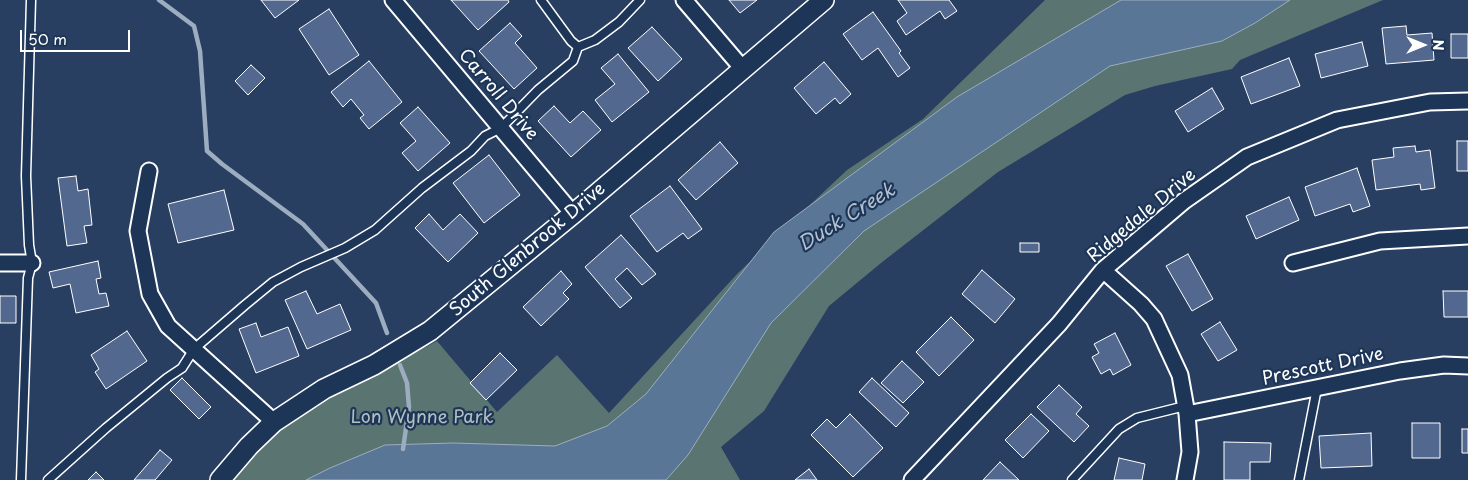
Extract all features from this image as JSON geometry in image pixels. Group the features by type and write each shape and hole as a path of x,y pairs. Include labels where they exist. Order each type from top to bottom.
{"street":[{"name":"Carroll Drive","path":"393,0 573,214"},
{"path":"684,0 743,69"},
{"name":"South Glenbrook Drive","path":"220,480 249,446 274,422 324,389 374,365 430,331 573,214 824,0"},
{"name":"Ridgedale Drive","path":"912,480 1059,324 1103,270 1184,202 1247,157 1337,120 1430,102 1468,101"},
{"path":"149,171 138,231 150,294 168,326 274,422"},
{"path":"1293,263 1380,241 1468,236"},
{"path":"0,263 32,263"},
{"path":"1103,270 1141,304 1154,319 1180,375 1190,452 1186,480"},
{"name":"Prescott Drive","path":"1186,410 1409,370 1444,365 1468,366"}],"lane":[{"path":"21,480 28,278 32,263 29,245 26,176 31,0"},
{"path":"542,0 571,41 578,47"},
{"path":"48,480 106,428 182,368 194,349 273,282 340,250 375,230 422,188 471,151 485,136 500,128 538,90 573,61 578,47 595,40 619,22 640,0"},
{"path":"1299,480 1317,388"},
{"path":"1072,480 1119,429 1137,418 1186,410"}],"green space":[{"name":"Lon Wynne Park","path":"1045,0 1383,0 1240,60 1232,69 1155,86 1125,95 998,172 829,306 764,411 721,447 740,480 233,480 278,426 437,341 497,412 557,355 609,413 738,273 847,170 923,119"}],"water":[{"name":"Duck Creek","path":"1121,0 1290,0 1255,23 1222,41 1110,66 864,231 771,323 688,455 666,480 306,480 385,445 453,443 555,446 607,426 646,394 774,232 957,97"}],"building":[{"path":"261,0 299,0 275,18"},
{"path":"451,0 508,0 509,2 478,30"},
{"path":"729,0 757,0 740,13"},
{"path":"898,0 949,0 957,11 945,19 940,11 906,35 897,21 907,13"},
{"path":"329,9 359,55 329,75 299,29"},
{"path":"873,12 901,51 899,53 910,68 898,77 878,48 862,60 843,34"},
{"path":"510,23 522,36 515,43 537,68 514,89 479,51"},
{"path":"1406,26 1407,35 1432,33 1434,60 1386,64 1382,28"},
{"path":"652,27 682,59 658,81 628,48"},
{"path":"1451,34 1468,34 1468,58 1451,58"},
{"path":"1362,42 1368,66 1321,78 1315,54"},
{"path":"618,54 649,92 612,122 595,100 615,84 601,68"},
{"path":"1289,58 1300,86 1251,104 1241,77"},
{"path":"369,61 402,102 369,129 360,118 364,115 351,99 343,107 331,92"},
{"path":"824,62 851,94 840,104 835,98 816,114 794,88"},
{"path":"251,65 265,78 248,95 235,81"},
{"path":"1212,88 1224,109 1188,132 1175,111"},
{"path":"554,106 570,123 583,111 601,130 571,157 538,121"},
{"path":"418,107 450,143 418,171 402,153 416,141 400,123"},
{"path":"1457,141 1468,141 1468,171 1457,171"},
{"path":"720,142 738,163 696,200 678,180"},
{"path":"1415,146 1416,152 1430,150 1435,188 1421,190 1420,184 1376,190 1372,160 1394,157 1393,148"},
{"path":"489,155 520,195 484,223 453,183"},
{"path":"1357,168 1370,206 1353,212 1350,204 1315,216 1305,187"},
{"path":"76,176 78,191 88,189 92,225 84,226 87,243 67,246 58,178"},
{"path":"670,186 702,229 688,239 683,233 657,252 630,216"},
{"path":"224,190 234,230 178,243 168,204"},
{"path":"1289,197 1299,220 1256,239 1246,216"},
{"path":"429,214 443,230 460,214 478,233 448,262 415,228"},
{"path":"621,235 656,274 642,285 627,268 615,279 632,298 620,308 585,267"},
{"path":"1020,243 1039,243 1039,252 1020,252"},
{"path":"1188,254 1213,299 1192,311 1166,266"},
{"path":"98,261 101,278 96,279 99,294 106,293 109,306 76,313 70,284 53,288 49,272"},
{"path":"982,270 1015,299 995,323 962,294"},
{"path":"561,271 572,284 563,293 569,299 541,326 523,307"},
{"path":"306,291 317,314 340,304 351,330 307,349 285,300"},
{"path":"1443,291 1468,291 1468,317 1444,317"},
{"path":"0,296 16,296 16,323 0,323"},
{"path":"951,317 974,340 939,376 916,352"},
{"path":"1220,322 1237,350 1218,361 1201,334"},
{"path":"256,323 261,337 288,327 299,356 256,373 239,329"},
{"path":"127,331 147,361 106,389 95,372 99,369 91,355"},
{"path":"1115,333 1131,365 1113,375 1110,369 1101,374 1092,357 1099,353 1094,344"},
{"path":"500,353 517,370 486,400 470,383"},
{"path":"902,361 924,382 903,403 881,383"},
{"path":"182,378 211,407 199,419 170,390"},
{"path":"872,378 909,413 896,427 859,392"},
{"path":"1059,385 1082,407 1076,414 1089,426 1074,442 1037,407"},
{"path":"850,414 883,448 853,477 811,435 827,419 836,428"},
{"path":"1031,414 1049,431 1023,458 1005,440"},
{"path":"1412,423 1440,423 1440,458 1412,458"},
{"path":"1462,429 1468,429 1468,453 1462,453"},
{"path":"1371,433 1372,466 1321,468 1319,436"},
{"path":"1224,442 1271,443 1270,462 1250,462 1250,480 1224,480"},
{"path":"160,450 172,460 155,480 134,480"},
{"path":"1119,458 1145,464 1142,480 1114,480"},
{"path":"1000,462 1019,480 983,480"},
{"path":"809,469 817,480 795,480"},
{"path":"96,472 104,480 88,480"}],"waterway":[{"path":"159,0 194,26 200,51 207,151 303,224 376,303 387,333"},
{"path":"400,365 407,383 409,407 403,449"}]}
